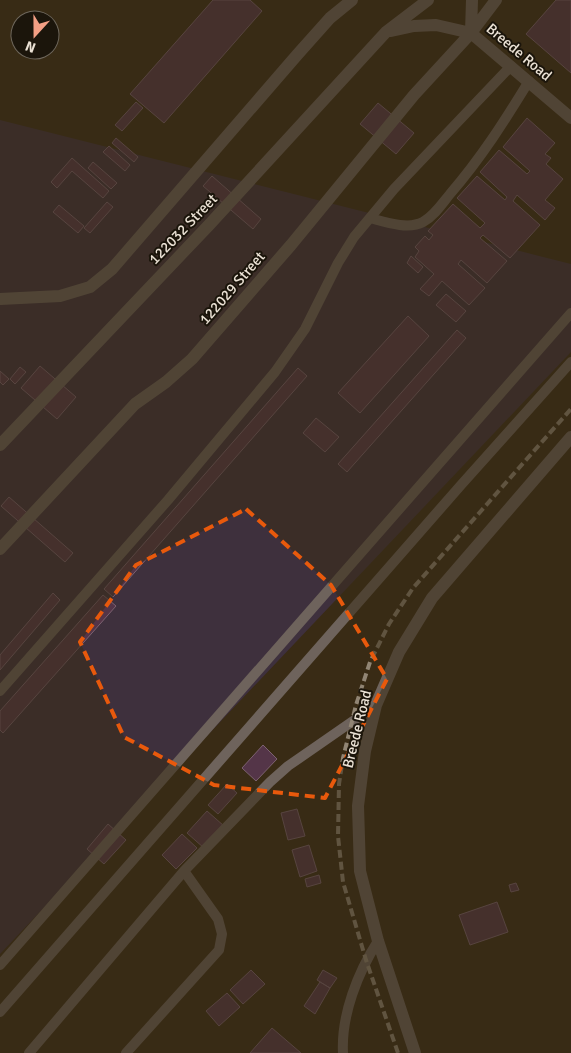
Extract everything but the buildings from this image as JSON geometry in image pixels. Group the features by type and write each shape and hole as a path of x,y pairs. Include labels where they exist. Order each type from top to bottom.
{"street":[{"path":"0,299 60,296 90,287 112,269 330,18 352,0"},
{"name":"122032 Street","path":"0,445 209,225 386,32 428,0"},
{"name":"Breede Road","path":"472,0 471,33 571,118"},
{"name":"122029 Street","path":"0,549 135,404 166,382 192,359 291,245 414,95 471,33 496,0"},
{"path":"386,32 414,26 436,25 471,33"},
{"name":"Breede Road","path":"415,1053 378,941 360,871 358,815 365,751 376,705 399,652 432,598 571,437"}],"lane":[{"path":"0,691 168,500 275,372 305,329 342,256 354,237 394,189 511,66"},
{"path":"370,218 393,224 411,225 422,222 434,212 464,178 496,136 529,81"},
{"path":"0,965 571,313"},
{"path":"0,1012 571,362"},
{"path":"29,1053 184,871 270,782 288,766 376,705"},
{"path":"126,1053 219,950 222,934 218,919 184,871"},
{"path":"344,1053 342,1036 346,1014 366,960 378,941"}],"highlighted area":[{"path":"246,509 331,585 387,679 325,798 214,785 124,737 80,642 136,565"}],"shaded area":[{"path":"0,120 571,264 571,352 0,954"}],"railway":[{"path":"398,1053 366,960 343,882 338,836 339,784 343,758 356,705 370,662 389,624 413,588 571,409"}]}
